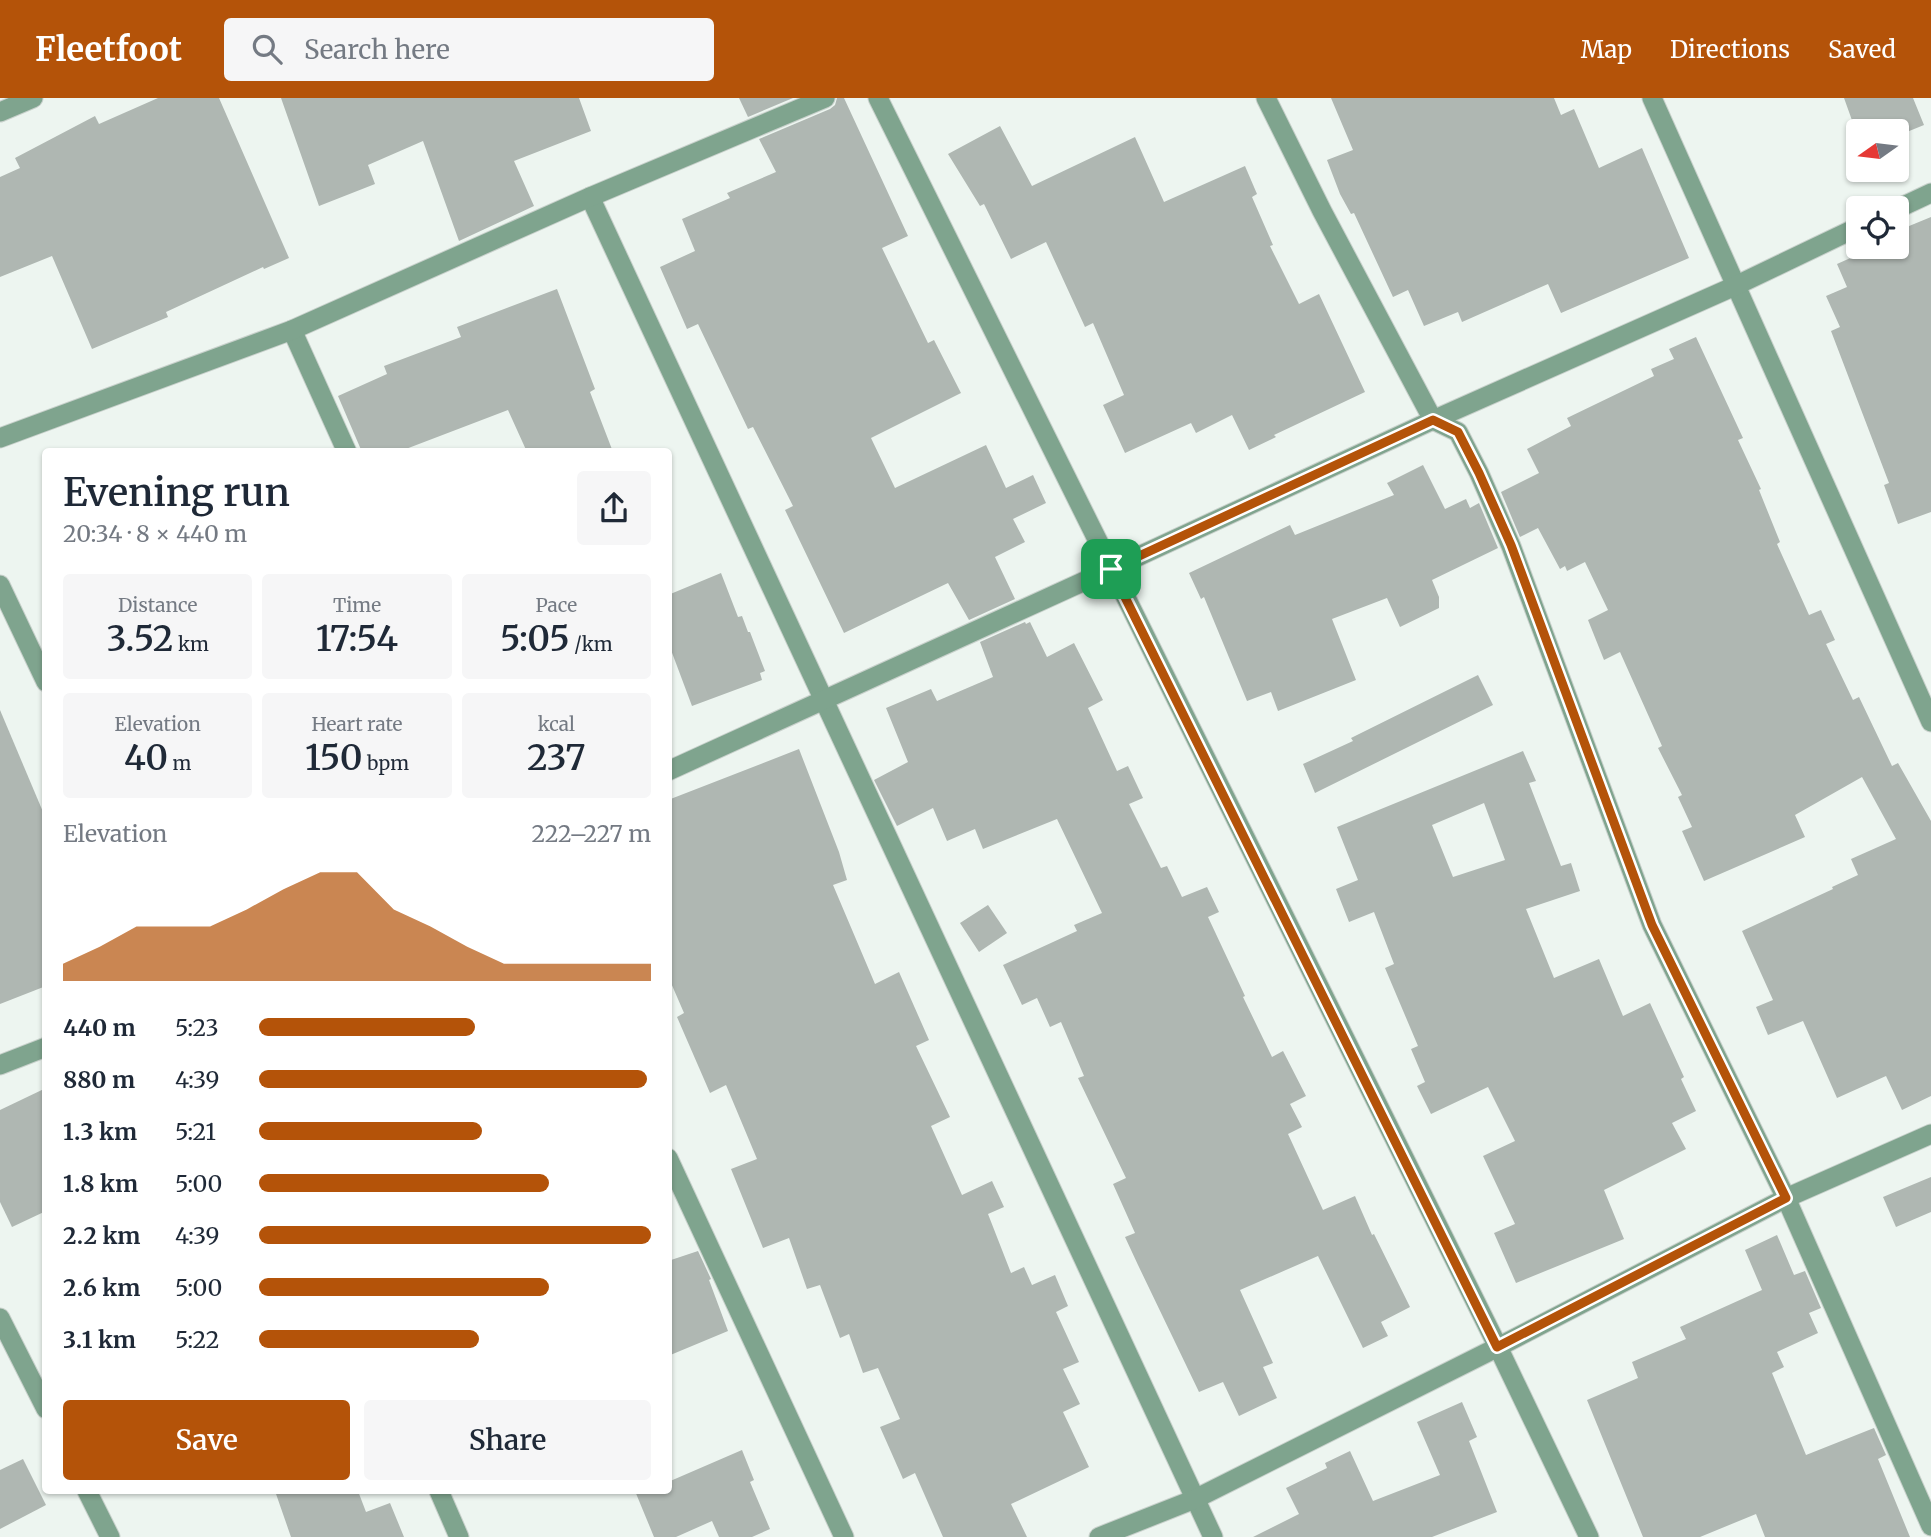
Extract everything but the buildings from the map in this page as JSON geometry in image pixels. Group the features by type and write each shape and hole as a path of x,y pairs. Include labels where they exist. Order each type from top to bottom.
{"street":[{"path":"0,112 33,98"},
{"path":"0,438 292,330 590,197 825,98"},
{"path":"878,98 1589,1537"},
{"path":"1266,98 1322,211 1433,420 1458,432 1479,473 1511,545 1652,925 1786,1198 1931,1526"},
{"path":"1652,98 1931,722"},
{"path":"1909,203 1931,193"},
{"path":"590,197 1213,1537"},
{"path":"672,769 1433,420 1735,286 1846,233"},
{"path":"292,330 345,448"},
{"path":"0,585 42,673"},
{"path":"0,1065 42,1049"},
{"path":"1099,1537 1195,1499 1786,1198 1931,1134"},
{"path":"672,1167 844,1537"},
{"path":"0,1318 42,1401"},
{"path":"88,1494 110,1537"},
{"path":"440,1494 459,1537"}],"route":[{"path":"1433,420 1458,432 1511,545 1652,925 1786,1198 1497,1347 1111,569 1433,420"}]}
